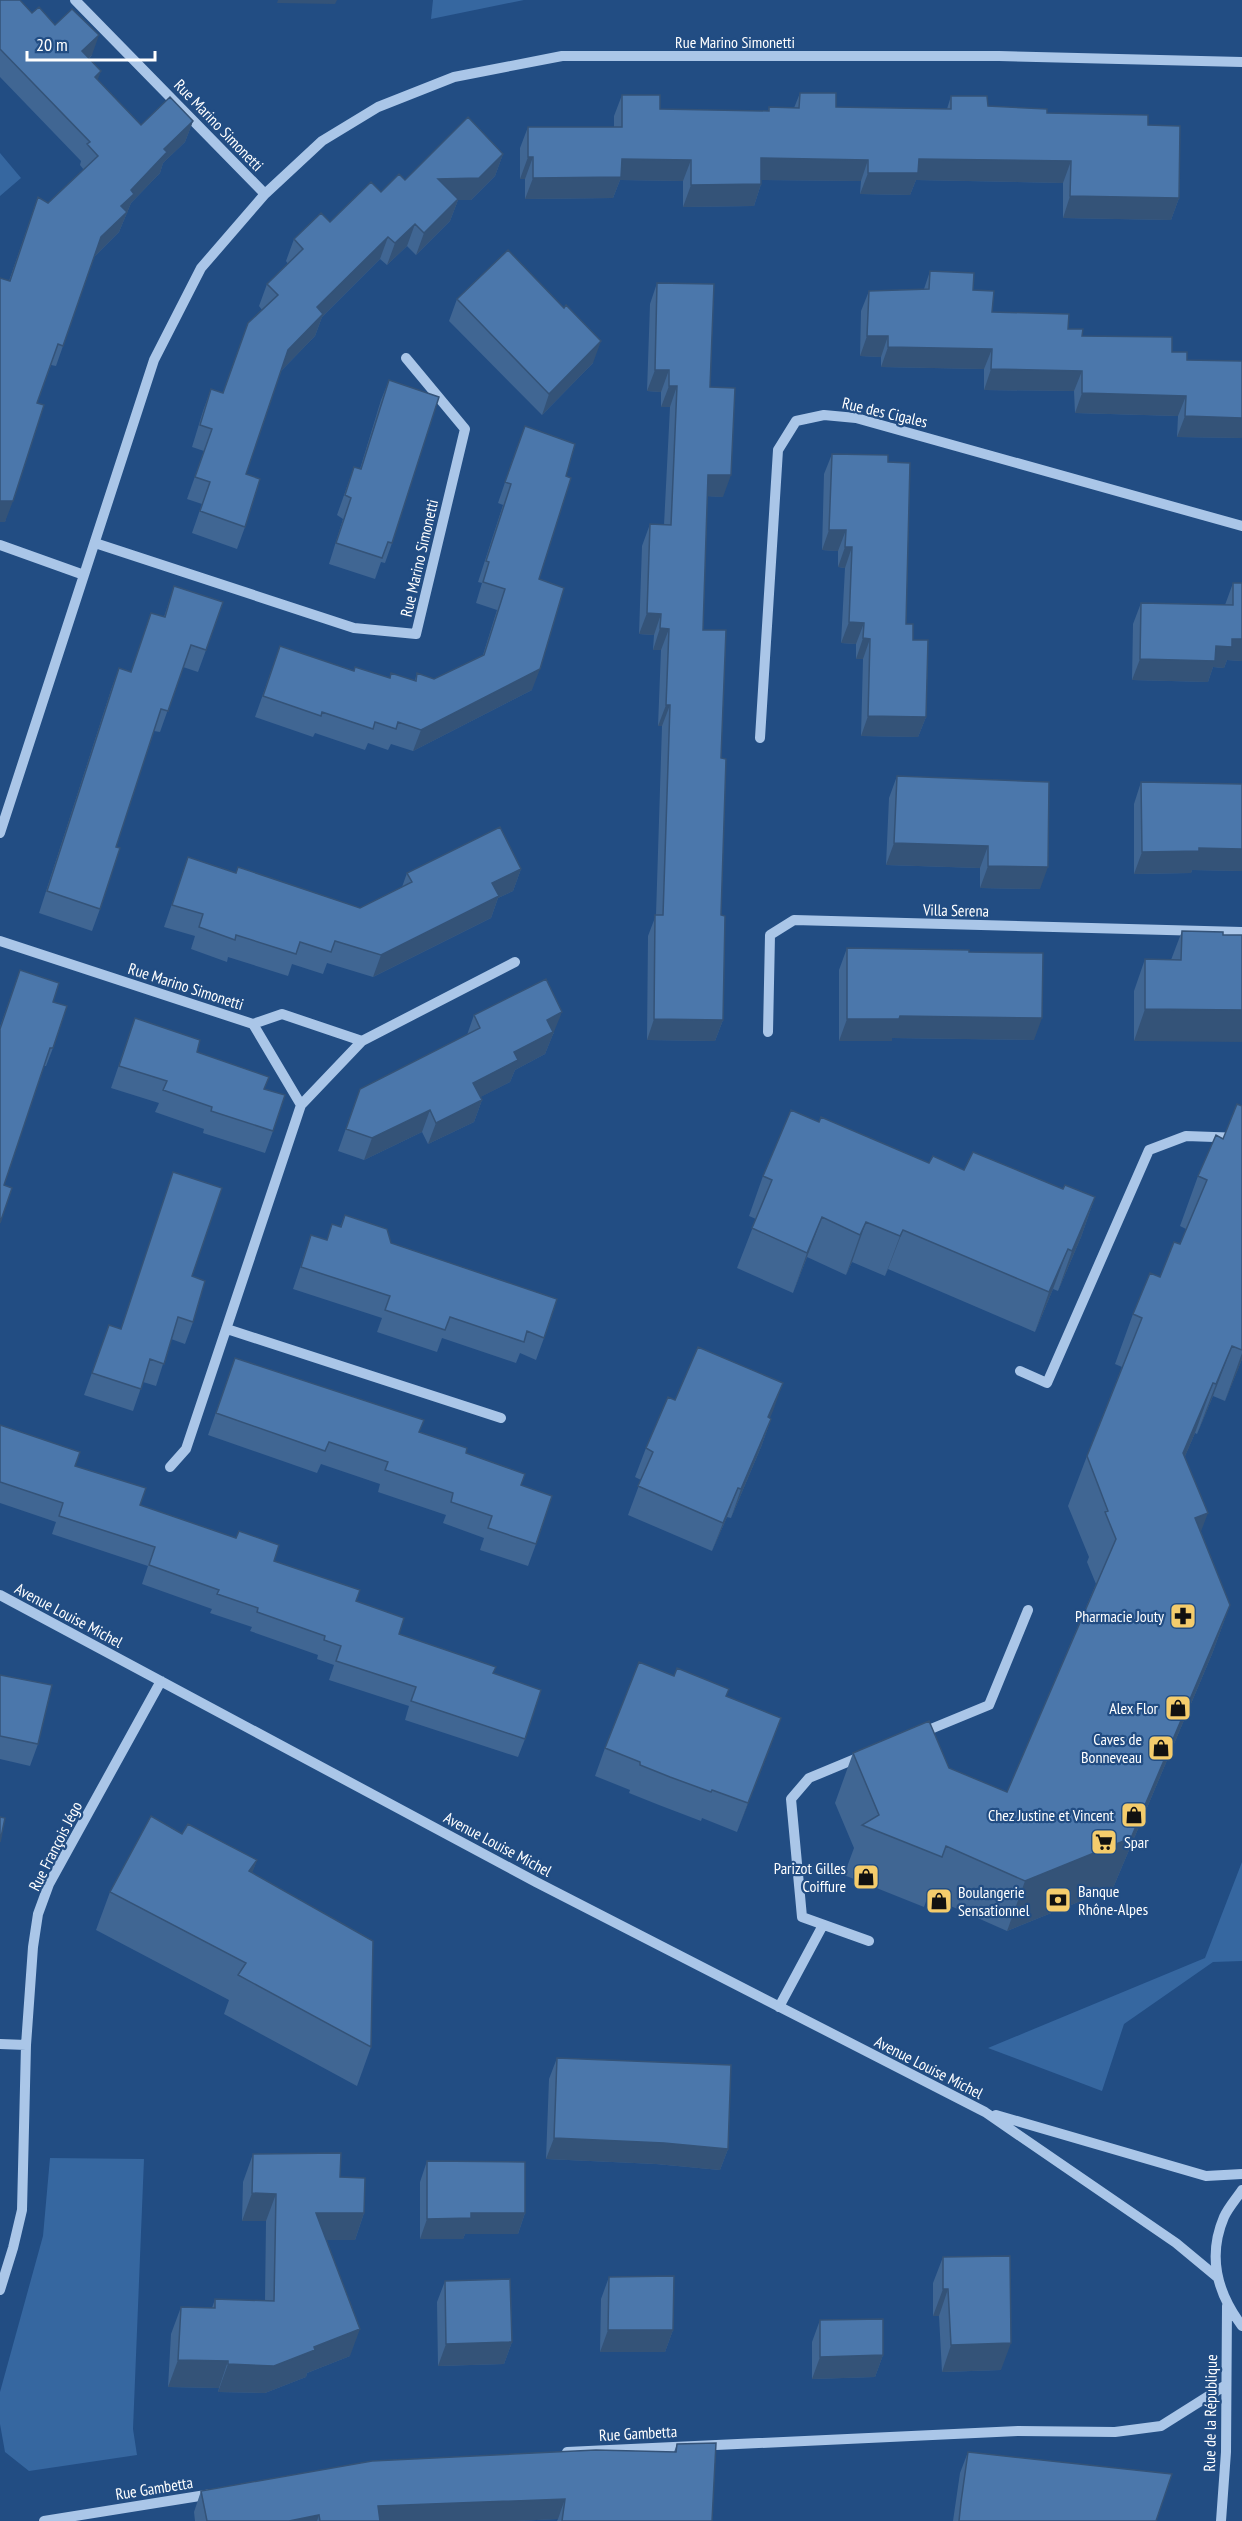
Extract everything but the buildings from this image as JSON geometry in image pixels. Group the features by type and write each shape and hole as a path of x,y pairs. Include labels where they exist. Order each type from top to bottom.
{"street":[{"name":"Rue Marino Simonetti","path":"75,0 265,194"},
{"name":"Rue Marino Simonetti","path":"0,833 154,360 201,268 265,194 322,141 378,107 454,77 562,56 999,56 1242,62"},
{"name":"Rue Marino Simonetti","path":"96,543 354,628 417,634 465,429 406,358"},
{"name":"Rue des Cigales","path":"760,738 778,450 796,421 824,415 856,418 1242,526"},
{"path":"0,545 84,574"},
{"name":"Villa Serena","path":"768,1032 770,935 794,920 1242,932"},
{"name":"Rue Marino Simonetti","path":"0,941 253,1024 282,1014 362,1041"},
{"path":"170,1467 186,1449 301,1105 362,1041 514,962"},
{"path":"253,1024 301,1105"},
{"path":"1020,1371 1047,1383 1149,1150 1186,1136 1242,1138"},
{"path":"227,1329 501,1418"},
{"name":"Avenue Louise Michel","path":"0,1595 536,1882 985,2112 1176,2243 1216,2277"},
{"path":"912,1736 989,1705 1028,1610"},
{"name":"Rue François Jégo","path":"0,2290 14,2248 22,2210 26,2045 33,1947 38,1914 50,1884 161,1681"},
{"path":"868,1754 809,1778 791,1799 802,1917 869,1941"},
{"path":"779,2007 823,1925"},
{"path":"0,2044 26,2045"},
{"name":"Avenue Louise Michel","path":"985,2112 1206,2176 1242,2174"},
{"path":"1242,2190 1224,2216 1216,2246 1216,2277 1227,2306 1242,2326"},
{"name":"Rue de la République","path":"1221,2521 1226,2452 1227,2306"},
{"name":"Rue Gambetta","path":"551,2453 1018,2431 1115,2432 1161,2426 1226,2385"},
{"name":"Rue Gambetta","path":"44,2521 228,2491"}],"shaded area":[{"path":"433,0 524,0 431,19"},
{"path":"0,153 21,178 0,196"},
{"path":"1242,1862 1242,1961 1213,1962 1124,2024 1102,2091 988,2048 1205,1958"},
{"path":"50,2158 144,2159 133,2429 137,2455 29,2471 5,2452 0,2424 0,2392 43,2236"}],"place":[{"name":"Pharmacie Jouty","path":"1183,1616"},
{"name":"Alex Flor","path":"1178,1708"},
{"name":"Caves de Bonneveau","path":"1161,1748"},
{"name":"Chez Justine et Vincent","path":"1134,1815"},
{"name":"Spar","path":"1104,1842"},
{"name":"Parizot Gilles Coiffure","path":"866,1877"},
{"name":"Banque Rhône-Alpes","path":"1058,1900"},
{"name":"Boulangerie Sensationnel","path":"939,1901"}]}
